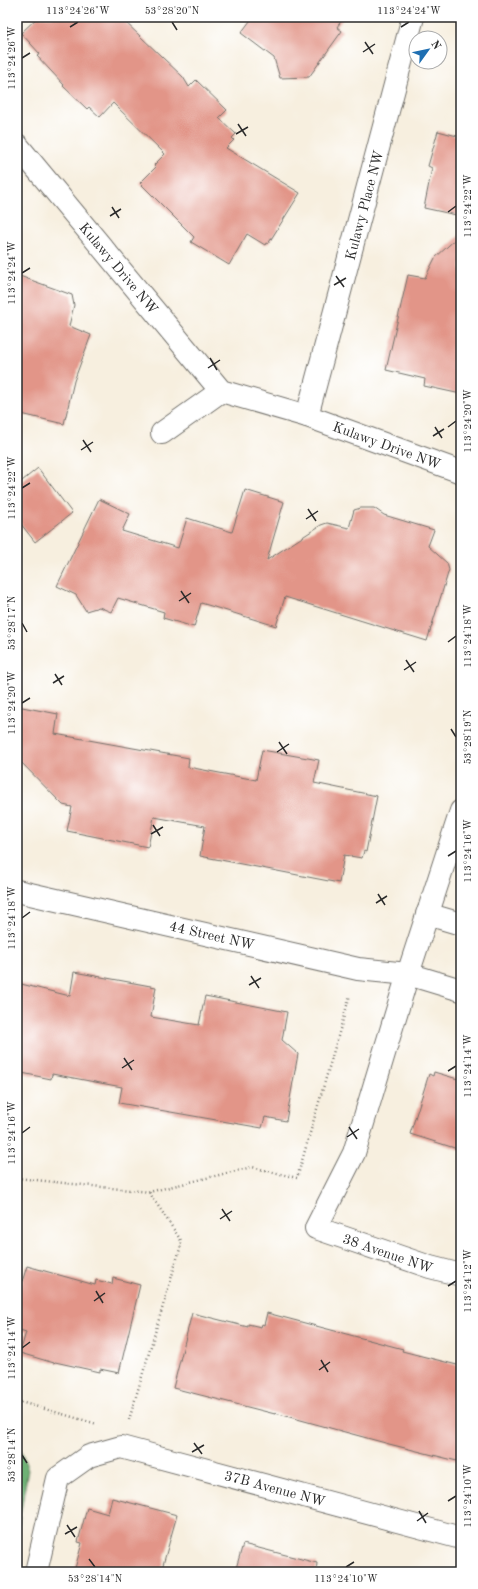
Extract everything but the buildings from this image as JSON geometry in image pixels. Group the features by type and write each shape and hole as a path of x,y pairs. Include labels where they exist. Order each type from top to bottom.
{"street":[{"name":"Kulawy Place NW","path":"308,416 414,17"},
{"name":"Kulawy Drive NW","path":"17,145 221,391 308,416 461,472"},
{"path":"162,433 221,391"},
{"path":"408,974 461,811"},
{"name":"44 Street NW","path":"17,891 358,969 408,974 461,990"},
{"path":"427,914 461,924"},
{"name":"38 Avenue NW","path":"408,974 354,1153 316,1228 430,1268 461,1275"},
{"path":"36,1572 58,1478 89,1456 123,1439"},
{"name":"37B Avenue NW","path":"123,1439 461,1538"}],"path":[{"path":"17,1178 149,1192 252,1168 297,1178 358,969"},
{"path":"17,1401 123,1439 182,1242 149,1192"}],"green space":[{"path":"17,1438 28,1470 17,1534"}]}
